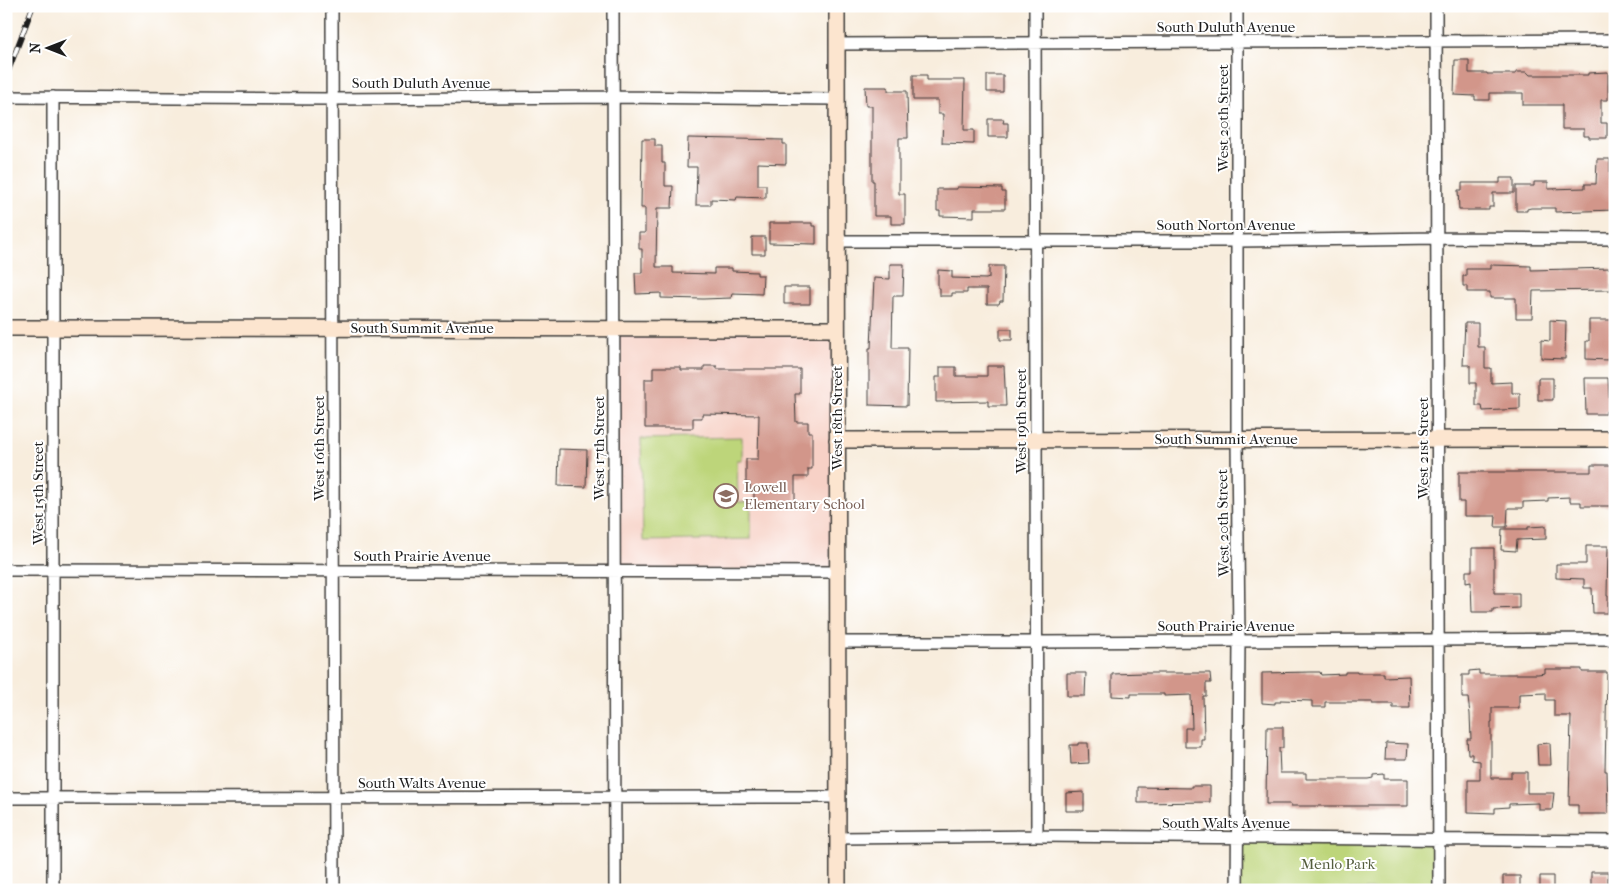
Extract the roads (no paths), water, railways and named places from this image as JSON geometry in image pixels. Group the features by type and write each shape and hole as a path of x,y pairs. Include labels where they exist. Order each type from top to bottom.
{"street":[{"name":"West 16th Street","path":"332,6 334,890"},
{"name":"West 17th Street","path":"613,6 614,890"},
{"name":"West 18th Street","path":"837,6 838,890"},
{"name":"West 19th Street","path":"1035,6 1037,836"},
{"name":"West 20th Street","path":"1237,6 1239,641 1237,890"},
{"name":"West 21st Street","path":"1436,6 1439,890"},
{"name":"South Duluth Avenue","path":"837,44 1615,40"},
{"name":"South Duluth Avenue","path":"6,97 837,99"},
{"name":"West 15th Street","path":"53,97 53,890"},
{"name":"South Norton Avenue","path":"837,242 1238,241 1437,238 1615,239"},
{"name":"South Summit Avenue","path":"6,328 837,329"},
{"name":"South Summit Avenue","path":"837,440 1615,439"},
{"name":"South Prairie Avenue","path":"6,570 837,572"},
{"name":"South Prairie Avenue","path":"838,642 1615,639"},
{"name":"South Walts Avenue","path":"6,798 837,797"},
{"name":"South Walts Avenue","path":"838,838 1037,836 1615,841"}],"railway":[{"path":"6,77 33,6"}],"place":[{"name":"Lowell Elementary School","path":"726,496"}],"park label":[{"name":"Menlo Park","path":"1338,864"}]}
